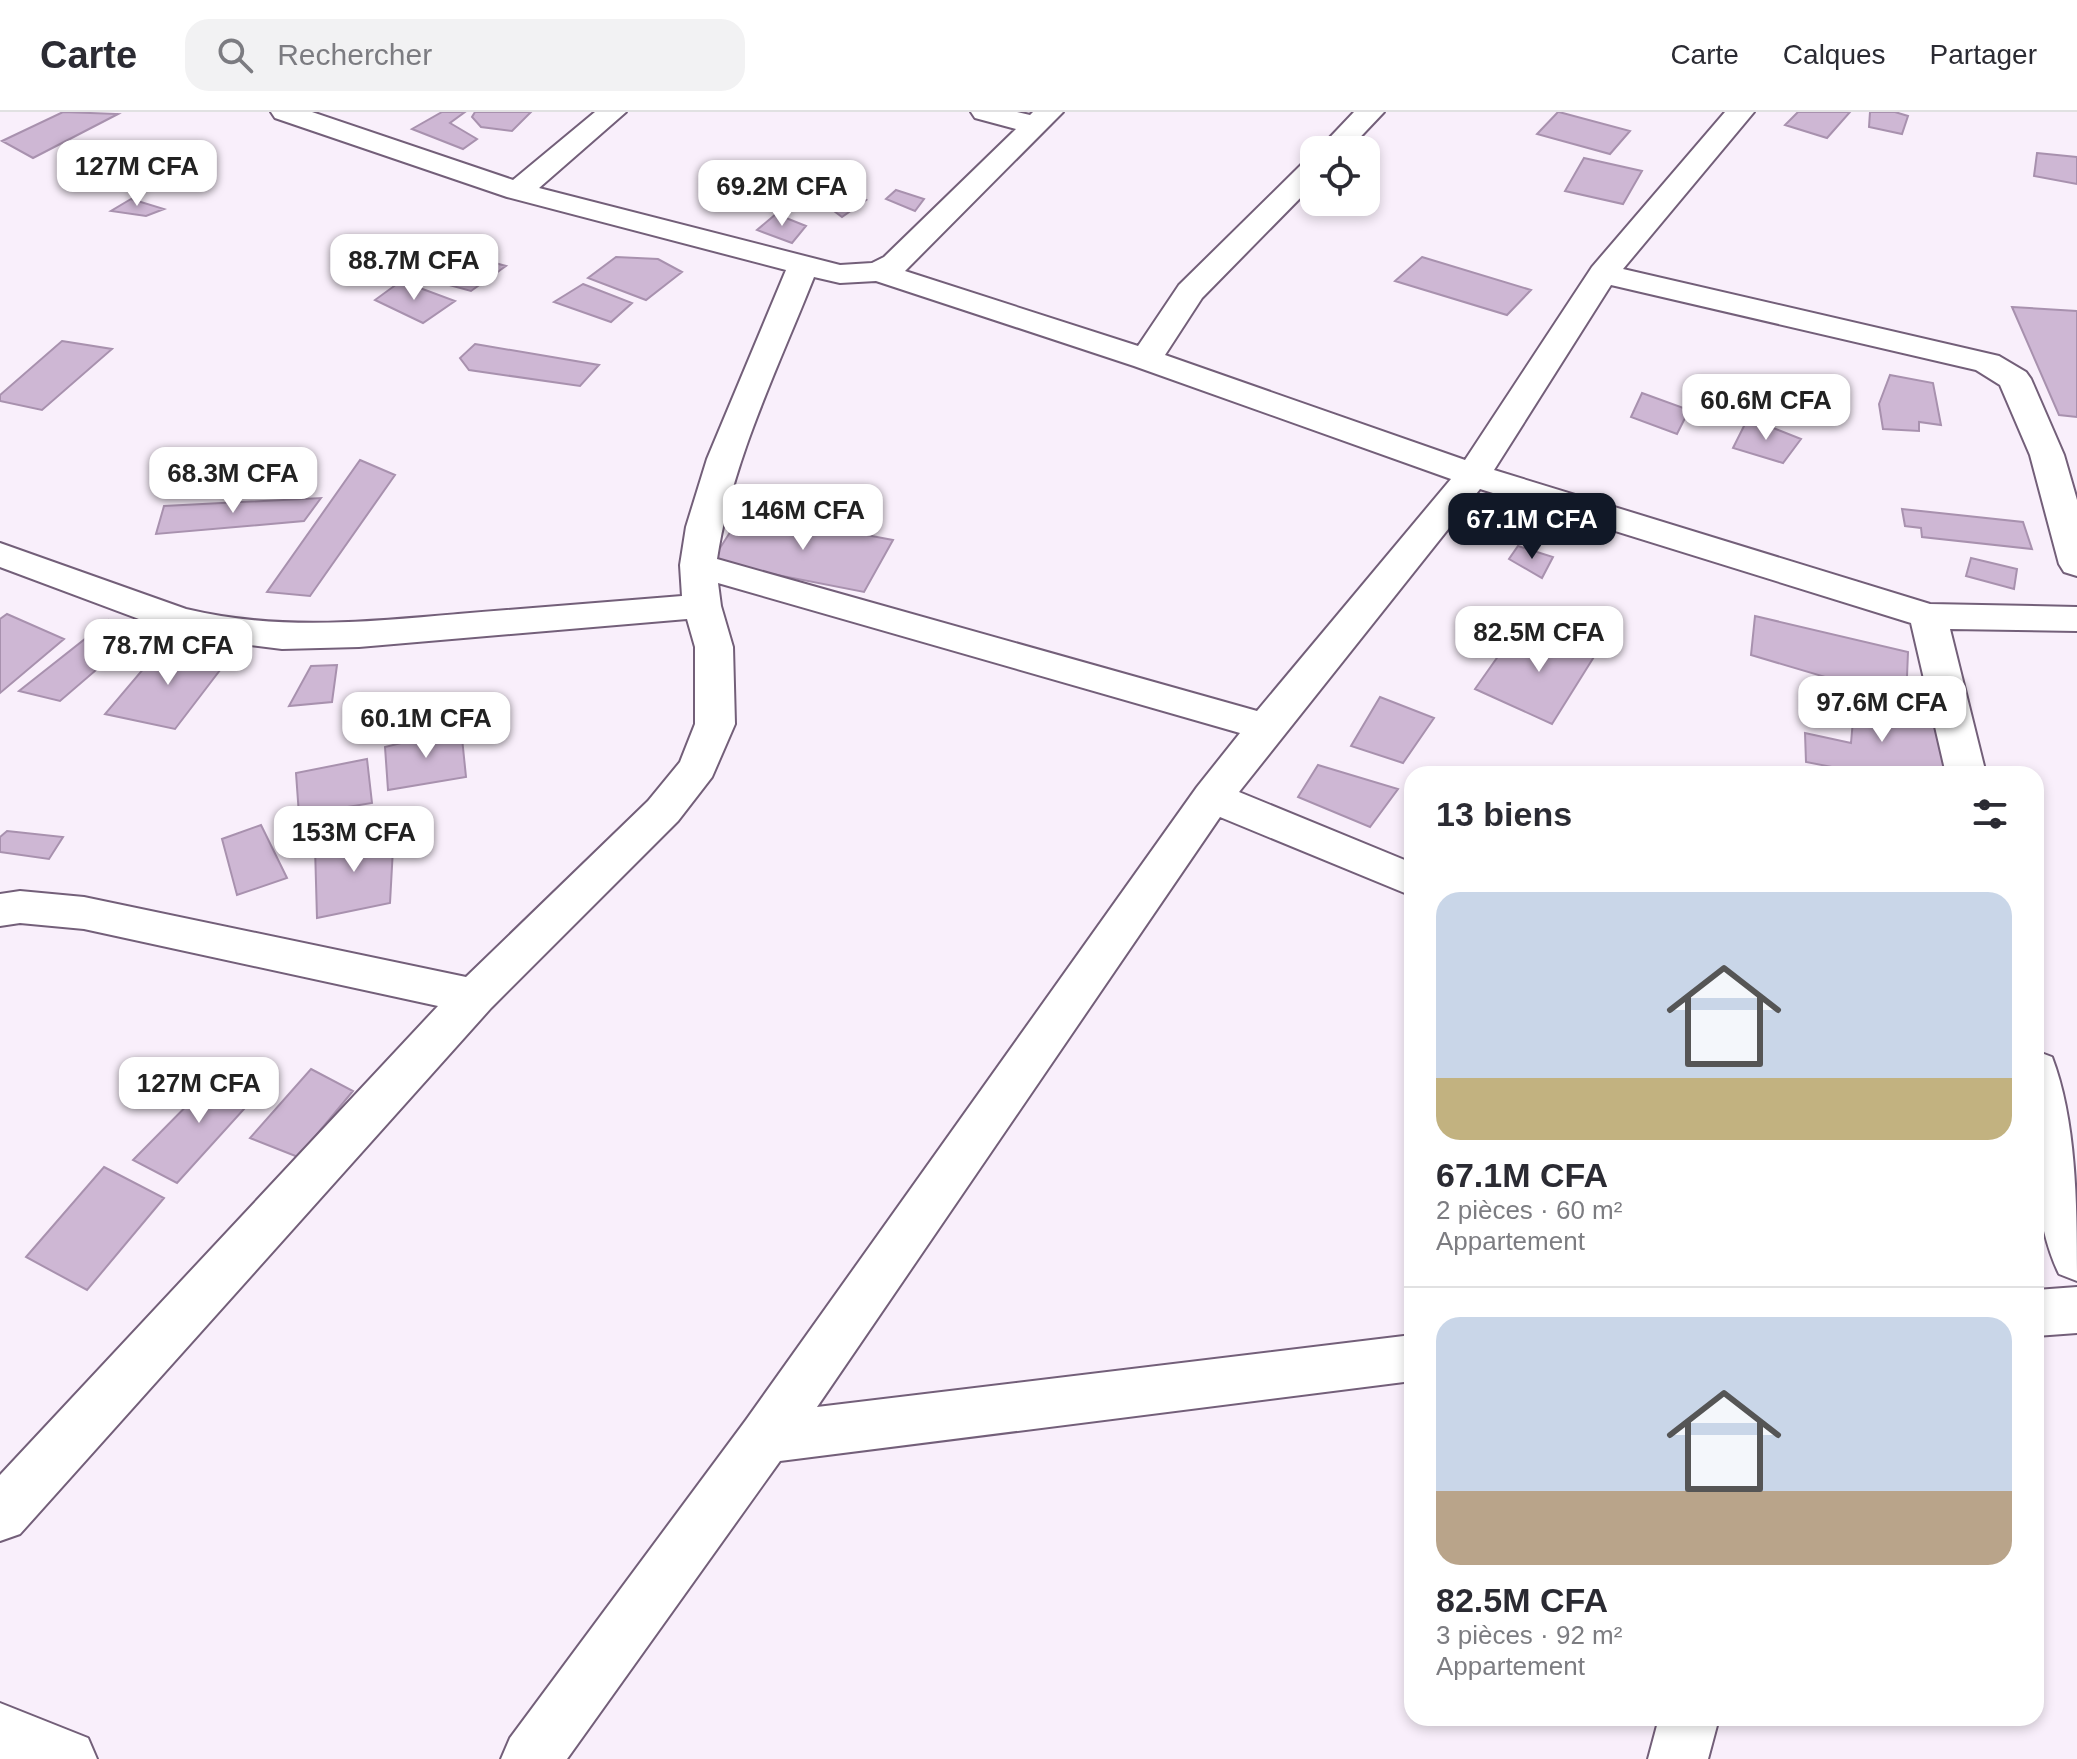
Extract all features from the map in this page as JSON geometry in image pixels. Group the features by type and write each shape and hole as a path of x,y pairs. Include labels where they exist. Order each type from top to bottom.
{"street":[{"path":"285,112 347,120 517,191 840,274 878,272 1146,359 1473,475 1928,616 2077,619"},
{"path":"517,191 612,112"},
{"path":"985,112 1041,118"},
{"path":"1346,136 1370,112"},
{"path":"531,1759 765,1438 1212,797 1473,475 1603,274 1740,112"},
{"path":"878,272 895,264 1041,118"},
{"path":"1146,359 1190,292 1300,182"},
{"path":"0,1515 475,996 663,811 698,767 715,724 714,647 700,585 704,527 724,459 804,264"},
{"path":"1603,274 1987,363 2001,371 2014,379 2047,455 2077,564"},
{"path":"0,554 176,619 217,629 282,637 359,635 700,585 1266,727"},
{"path":"1928,616 1964,766"},
{"path":"1212,797 1404,877"},
{"path":"0,910 20,907 84,913 475,996"},
{"path":"2044,1107 2077,1259"},
{"path":"2044,1312 2077,1310"},
{"path":"765,1438 1404,1359"},
{"path":"1678,1759 1687,1726"},
{"path":"0,1733 67,1759"}],"building":[{"path":"63,112 118,114 33,158 2,141"},
{"path":"442,112 465,112 450,123 477,139 463,149 412,129"},
{"path":"475,112 531,112 512,131 481,127 472,117"},
{"path":"1558,112 1630,131 1610,154 1537,134"},
{"path":"1798,112 1850,112 1827,138 1785,125"},
{"path":"1870,112 1895,112 1908,116 1902,134 1869,127"},
{"path":"2037,153 2077,157 2077,184 2034,176"},
{"path":"1584,158 1642,171 1623,204 1565,191"},
{"path":"768,170 802,180 774,206 732,191"},
{"path":"896,190 924,199 915,211 886,199"},
{"path":"842,192 866,200 842,217 826,205"},
{"path":"131,199 164,209 146,216 111,211"},
{"path":"776,214 806,226 792,243 757,230"},
{"path":"451,251 506,266 471,291 412,275"},
{"path":"616,257 658,259 682,272 646,300 588,278"},
{"path":"1422,257 1531,290 1507,315 1395,281"},
{"path":"401,281 455,301 423,323 375,300"},
{"path":"583,284 632,303 611,322 554,302"},
{"path":"2012,307 2077,311 2077,417 2059,415"},
{"path":"62,341 112,349 42,410 0,401 0,395"},
{"path":"475,344 599,365 580,386 469,370 460,358"},
{"path":"1890,375 1933,383 1941,425 1919,422 1919,431 1883,429 1879,404"},
{"path":"1642,393 1689,410 1677,434 1631,417"},
{"path":"1748,418 1801,439 1783,463 1733,448"},
{"path":"360,460 395,475 310,596 267,592"},
{"path":"321,498 304,521 156,534 164,506"},
{"path":"1902,509 2023,522 2032,549 1922,537 1921,528 1905,526"},
{"path":"743,512 893,540 864,592 711,562"},
{"path":"1518,546 1553,557 1542,578 1509,559"},
{"path":"1971,558 2017,569 2014,589 1966,576"},
{"path":"7,614 64,639 0,693 0,619"},
{"path":"1755,616 1908,652 1906,701 1751,655"},
{"path":"109,620 139,633 60,701 19,691"},
{"path":"1571,631 1602,644 1552,724 1475,689 1511,638 1548,648"},
{"path":"161,648 230,657 175,729 105,714"},
{"path":"337,665 332,702 289,706 311,666"},
{"path":"1380,697 1434,718 1403,763 1351,746"},
{"path":"1855,697 1938,721 1944,766 1827,766 1806,762 1805,733 1851,743"},
{"path":"461,728 466,777 388,790 385,747"},
{"path":"367,759 372,803 347,807 348,820 300,829 296,773"},
{"path":"1318,765 1398,789 1370,827 1298,797"},
{"path":"261,825 287,878 237,895 222,839"},
{"path":"394,830 390,903 317,918 315,847"},
{"path":"7,831 63,837 49,859 0,852 0,837"},
{"path":"225,1067 264,1087 177,1183 133,1160"},
{"path":"311,1069 353,1091 298,1157 250,1138"},
{"path":"104,1167 164,1198 87,1290 26,1257"}]}
